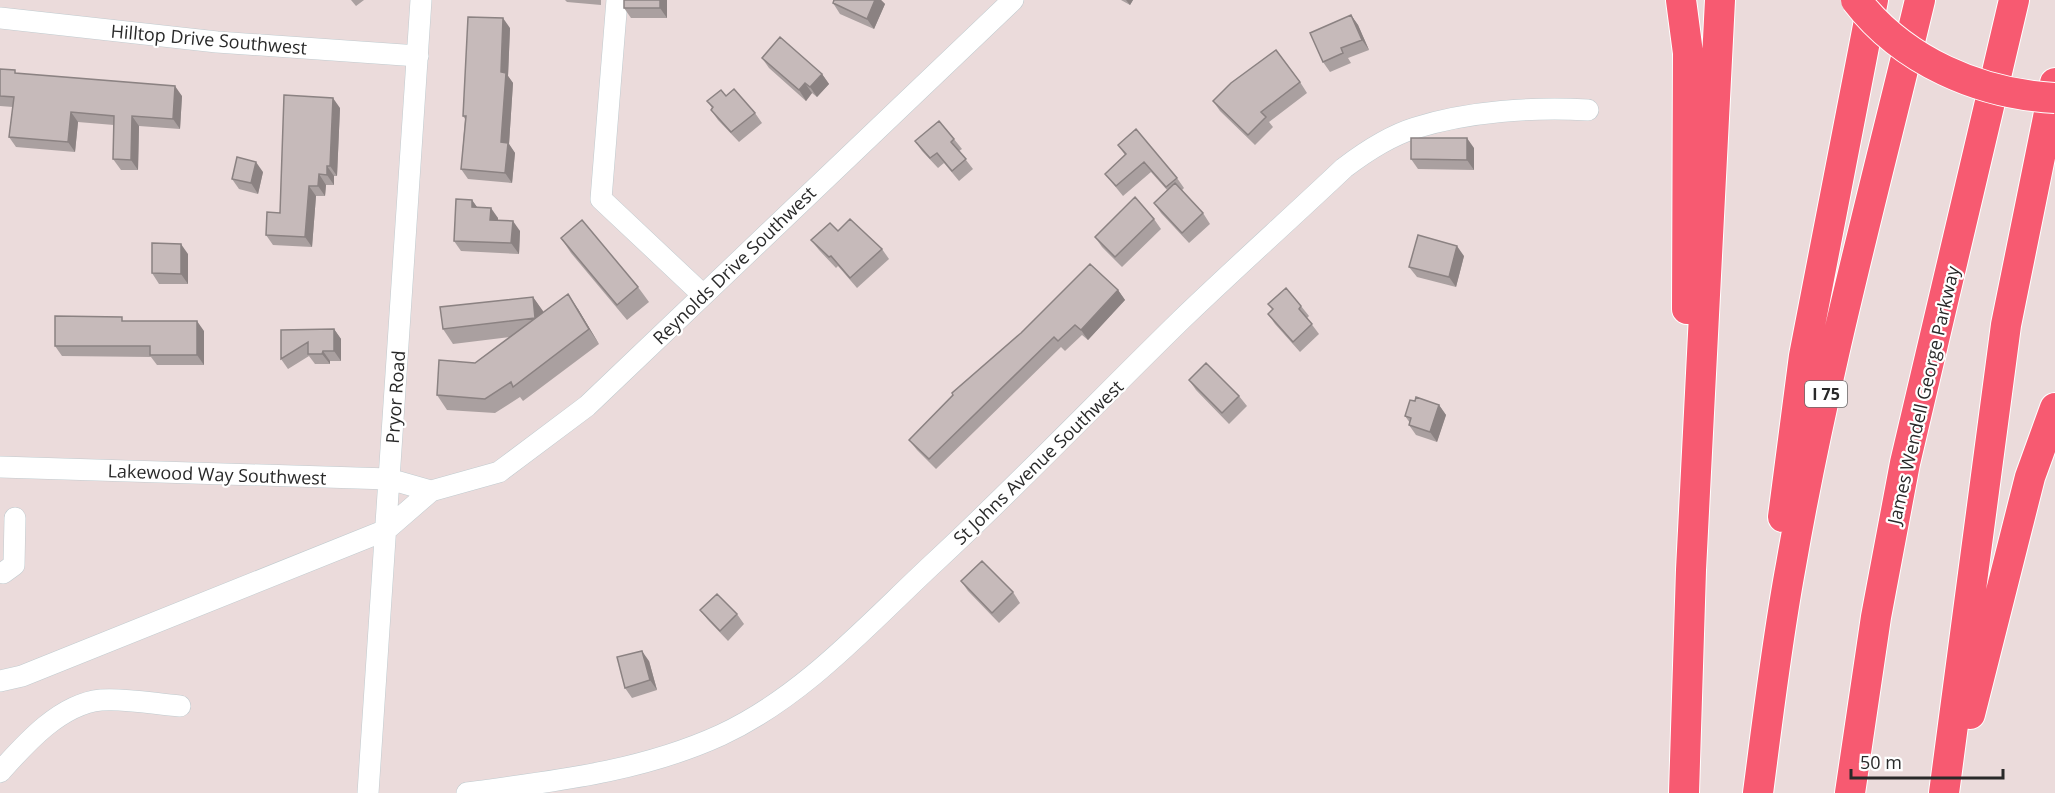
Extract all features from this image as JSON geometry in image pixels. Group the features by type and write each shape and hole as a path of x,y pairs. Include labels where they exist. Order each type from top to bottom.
{"highway":[{"path":"1681,0 1688,53 1686,256 1691,570"},
{"path":"1684,793 1691,570 1720,0"},
{"path":"1856,0 1894,38 1927,62 1987,87 2021,95 2055,98"},
{"path":"1758,793 1787,472 1804,356 1873,0"},
{"name":"I 75","path":"1758,793 1778,640 1805,490 1843,315 1920,0"},
{"name":"James Wendell George Parkway","path":"1850,793 1876,617 1905,464 2014,0"},
{"path":"1944,793 2006,324 2055,83"},
{"path":"1950,793 2030,477 2055,408"}],"street":[{"name":"Pryor Road","path":"368,793 421,0"},
{"path":"617,0 601,200 703,295"},
{"name":"Reynolds Drive Southwest","path":"431,491 499,472 587,406 1012,1"},
{"name":"Hilltop Drive Southwest","path":"0,18 217,42 418,56"},
{"name":"St Johns Avenue Southwest","path":"467,793 537,788 664,758 722,734 770,707 814,675 1021,482 1182,320 1344,168 1369,149 1414,128 1484,114 1545,108 1588,110"},
{"name":"Lakewood Way Southwest","path":"0,467 389,479 431,491"},
{"path":"0,681 22,676 386,530 431,491"},
{"path":"3,573 14,565 15,518"},
{"path":"0,772 31,738 61,715 100,700 180,706"}],"building":[{"path":"624,0 660,0 660,8 624,8"},
{"path":"834,0 875,0 867,19 833,3"},
{"path":"1351,15 1362,40 1341,48 1343,53 1323,62 1310,33"},
{"path":"468,17 503,18 501,72 506,73 501,142 508,143 505,173 461,169 466,116 463,116"},
{"path":"780,37 822,74 810,87 805,83 799,90 762,58"},
{"path":"1276,50 1300,82 1261,112 1266,117 1248,135 1213,101 1231,83"},
{"path":"0,69 15,70 15,73 175,86 173,119 132,116 131,160 113,159 114,116 71,112 68,142 9,137 14,97 0,96"},
{"path":"734,89 755,113 731,132 711,110 713,107 707,101 721,90 726,96"},
{"path":"284,95 333,98 330,166 327,166 327,175 319,174 318,186 309,186 305,237 266,235 267,212 280,213"},
{"path":"939,121 954,139 951,142 966,159 952,171 937,153 930,158 915,141"},
{"path":"1136,129 1177,178 1166,187 1144,162 1116,186 1105,174 1126,154 1118,145"},
{"path":"1411,138 1467,138 1467,160 1411,159"},
{"path":"237,157 256,162 251,183 232,179"},
{"path":"1175,183 1203,213 1182,233 1154,203"},
{"path":"1135,197 1154,219 1115,257 1095,237"},
{"path":"456,199 472,200 472,207 491,208 490,220 513,221 511,243 454,241"},
{"path":"850,219 882,249 850,278 831,256 829,257 811,240 830,223 838,231"},
{"path":"582,220 638,287 617,305 561,238"},
{"path":"1418,235 1457,246 1449,277 1409,267"},
{"path":"152,243 181,244 181,274 152,273"},
{"path":"1090,264 1118,290 1081,330 1075,325 1058,341 1054,337 929,459 909,440 953,395 952,393 1021,333"},
{"path":"1286,288 1312,324 1293,342 1268,314 1273,309 1268,304"},
{"path":"568,294 589,329 513,387 511,382 485,399 437,395 439,360 475,363"},
{"path":"533,297 535,318 443,329 440,307"},
{"path":"55,316 122,317 122,321 197,321 197,355 150,355 150,346 55,346"},
{"path":"334,329 334,351 308,354 308,342 281,359 281,330"},
{"path":"1206,363 1239,396 1222,413 1189,380"},
{"path":"1416,397 1439,405 1430,432 1409,425 1411,418 1405,416 1410,400 1415,401"},
{"path":"982,561 1013,592 992,613 961,581"},
{"path":"717,594 737,614 720,631 700,610"},
{"path":"642,651 650,680 625,688 617,657"}]}
